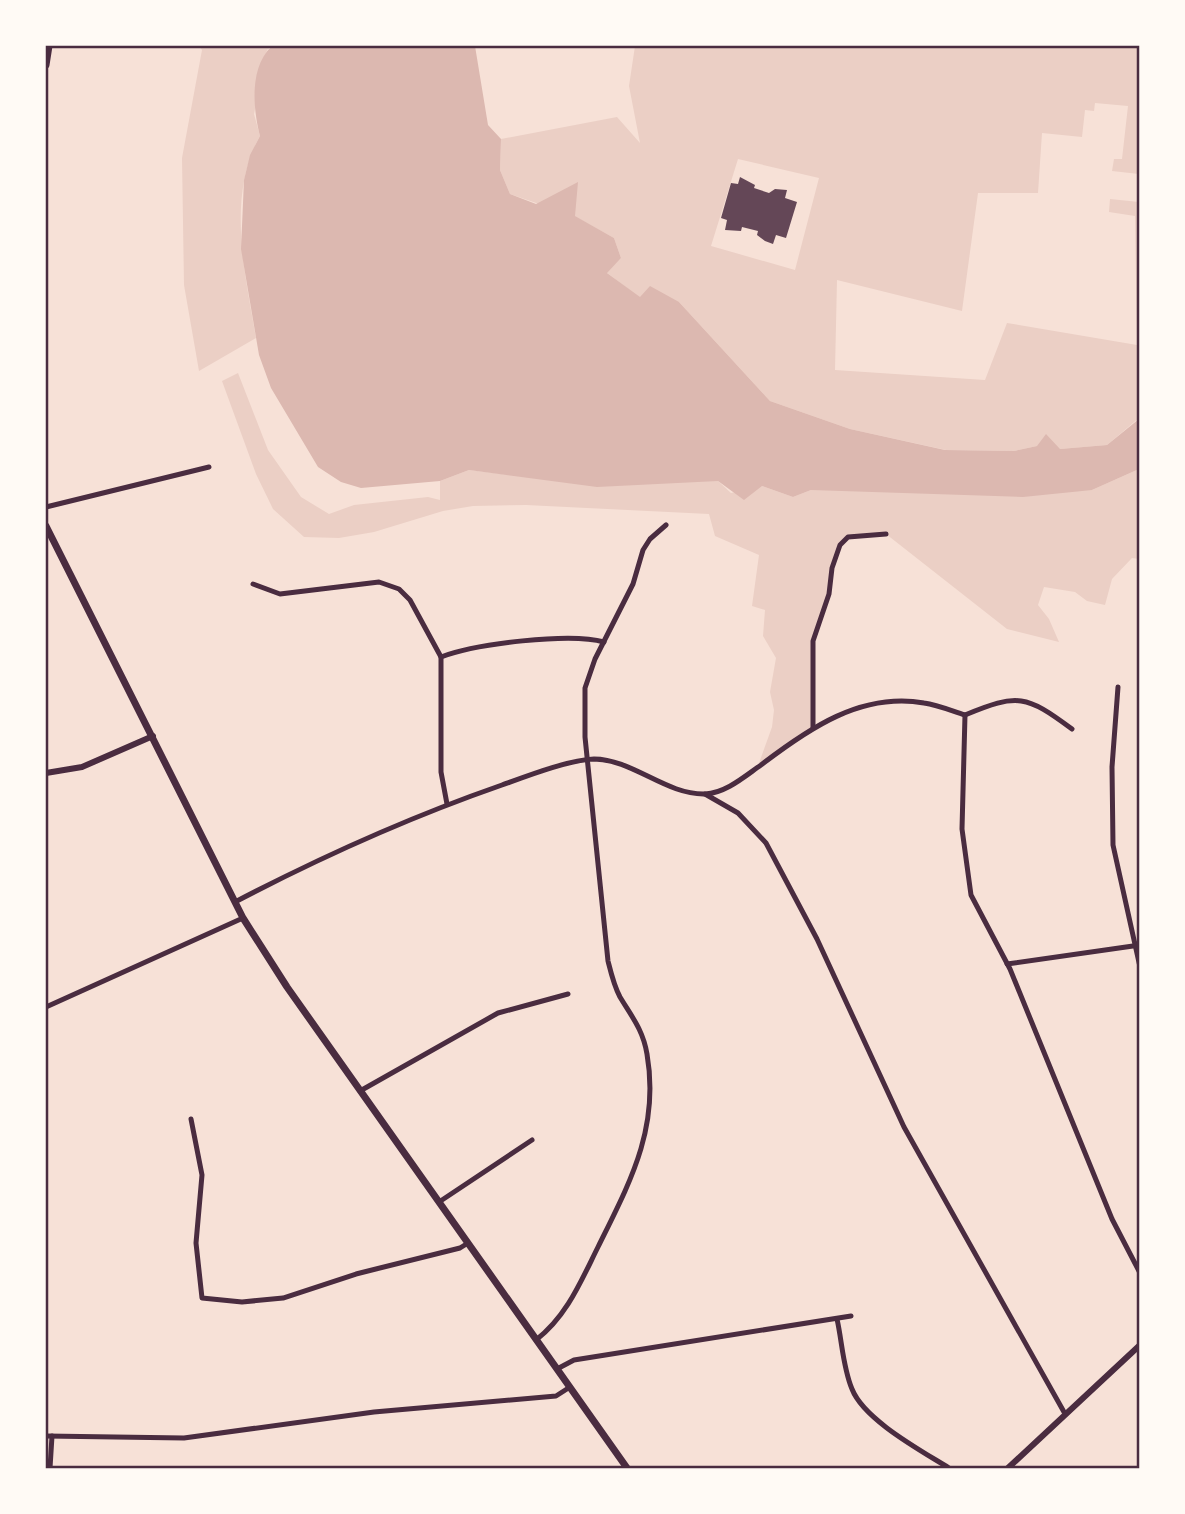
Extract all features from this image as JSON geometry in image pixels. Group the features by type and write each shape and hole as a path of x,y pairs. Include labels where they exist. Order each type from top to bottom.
{"main road":[{"path":"46,65 48,46"},
{"path":"46,526 243,918 287,987 627,1468"}],"street":[{"path":"46,507 209,467"},
{"path":"536,1340 563,1313 622,1202 637,1167 649,1099 648,1056 643,1035 616,987 608,961 583,705 585,688 633,584 643,550 650,539 666,525"},
{"path":"813,728 814,640 829,594 832,568 840,545 848,537 886,534"},
{"path":"253,584 280,594 379,582 399,589 419,613 441,657 441,772 447,804"},
{"path":"441,657 458,650 553,639 587,637 604,642"},
{"path":"1118,687 1112,767 1114,845 1137,946 1139,967"},
{"path":"705,794 739,781 813,728 843,711 886,703 927,703 965,715 994,703 1019,699 1044,708 1072,729"},
{"path":"965,715 962,829 971,894 1007,964 1112,1219 1139,1273"},
{"path":"46,773 82,767 153,736"},
{"path":"235,902 367,837 447,804 523,778 589,760 616,764 679,788 705,794 738,813 766,843 817,939 904,1127 1065,1412"},
{"path":"46,1006 243,918"},
{"path":"1007,964 1137,946"},
{"path":"360,1091 498,1013 568,993"},
{"path":"191,1119 202,1175 196,1243 202,1298 242,1302 283,1298 356,1274 460,1248 468,1243"},
{"path":"439,1202 532,1140"},
{"path":"557,1369 574,1360 851,1316"},
{"path":"837,1319 852,1389 861,1404 902,1438 949,1468"},
{"path":"1008,1468 1139,1345"},
{"path":"50,1468 49,1436 184,1438 374,1412 556,1396 570,1387"}],"shaded area":[{"path":"199,46 272,46 267,50 254,114 260,136 243,184 241,210 243,262 256,338 199,371 184,285 182,158 202,50"},
{"path":"272,46 475,46 488,125 501,139 500,170 510,194 536,204 578,182 575,216 614,238 621,258 607,273 640,297 650,286 679,302 770,401 850,429 945,450 1014,451 1037,446 1046,434 1060,449 1107,445 1139,419 1139,469 1092,490 1023,497 811,490 793,497 762,486 744,500 718,481 597,487 469,470 440,481 361,488 341,482 318,467 271,388 259,355 241,249 244,180 250,155 260,136 255,101 256,77 259,65"},
{"path":"635,46 1139,46 1139,174 1112,171 1114,159 1122,159 1128,106 1095,103 1094,111 1085,110 1082,137 1042,133 1038,193 978,193 962,311 837,280 835,370 985,380 1007,323 1137,345 1135,216 1109,212 1110,199 1139,202 1139,418 1107,445 1060,449 1037,446 1014,451 946,450 850,429 770,401 679,302 640,298 606,272 621,258 614,238 574,216 510,194 500,170 501,139 617,117 640,143 629,86","holes":["738,159 819,178 795,270 711,246"]},
{"path":"238,373 268,450 301,497 329,514 354,505 428,497 440,500 440,481 469,470 511,475 718,481 731,493 762,486 793,497 811,490 1092,490 1139,469 1139,559 1132,558 1112,579 1105,605 1087,601 1075,592 1044,587 1038,605 1049,619 1059,642 1007,629 886,534 848,537 840,546 832,568 829,594 814,640 813,728 758,766 772,727 774,710 770,692 776,658 763,636 765,610 752,606 759,555 715,536 709,514 526,505 473,506 443,511 374,532 339,538 304,537 273,509 256,474 222,381"}],"building":[{"path":"740,177 755,185 754,188 769,193 775,189 787,190 785,198 797,202 786,238 776,235 773,244 757,235 758,231 742,227 741,231 725,230 727,220 721,218 731,183 738,184"}]}
